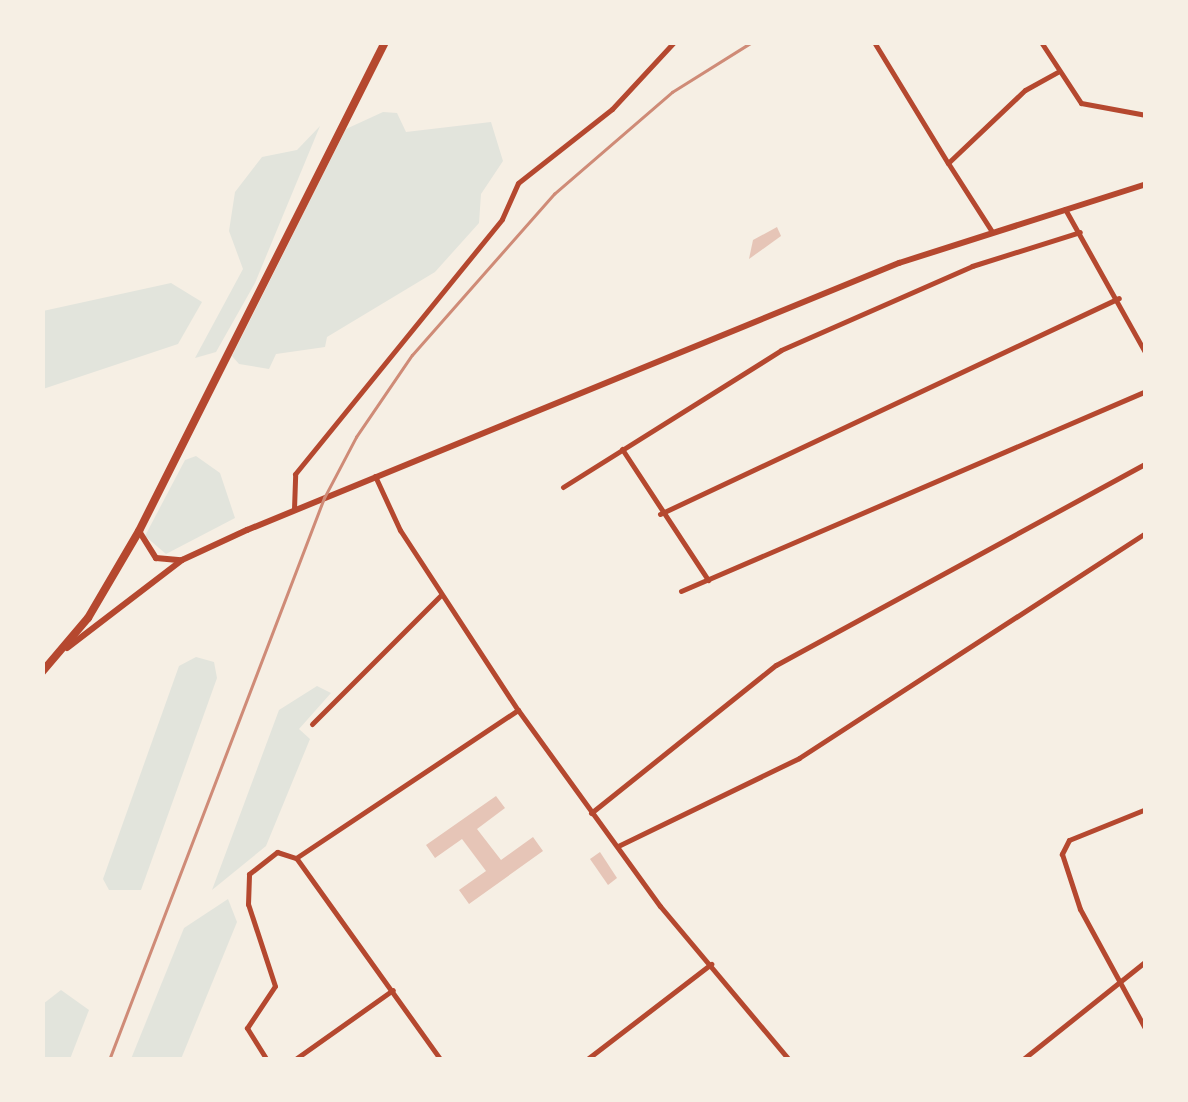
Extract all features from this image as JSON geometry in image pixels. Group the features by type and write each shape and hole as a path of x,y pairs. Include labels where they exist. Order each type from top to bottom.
{"main road":[{"path":"66,648 139,531 385,42"},
{"path":"42,672 66,648 182,560 294,509 991,230 1146,184"},
{"path":"139,531 156,558 182,560"}],"street":[{"path":"294,509 295,474 502,219 518,183 612,109 674,42"},
{"path":"874,42 991,230"},
{"path":"1041,42 1058,72 1090,108 1146,115"},
{"path":"948,164 1025,90 1058,72"},
{"path":"1066,209 1119,298 1146,354"},
{"path":"563,487 782,350 972,266 1080,232"},
{"path":"660,514 1119,298"},
{"path":"681,591 1146,392"},
{"path":"622,448 660,514 708,580"},
{"path":"591,813 776,665 1146,462"},
{"path":"376,476 441,594 518,710 591,813 789,1060"},
{"path":"618,846 799,758 1146,534"},
{"path":"312,724 441,594"},
{"path":"296,858 518,710"},
{"path":"1146,809 1062,847 1080,909 1146,1030"},
{"path":"267,1060 248,1028 275,986 245,882 277,852 296,858 441,1060"},
{"path":"1022,1060 1146,962"},
{"path":"586,1060 711,964"},
{"path":"294,1060 393,990"}],"shaded area":[{"path":"383,112 397,113 406,132 491,122 503,161 481,194 479,223 435,272 327,337 325,347 276,354 269,369 239,364 232,356 346,129"},
{"path":"320,126 255,283 216,352 195,358 243,269 229,231 235,192 262,157 297,150"},
{"path":"171,283 202,302 178,344 43,389 43,311"},
{"path":"196,456 220,473 235,518 166,554 145,536 185,460"},
{"path":"196,657 214,662 217,678 141,890 109,890 103,879 179,666"},
{"path":"317,686 331,693 299,729 310,739 266,846 212,890 279,710"},
{"path":"228,899 237,922 181,1059 131,1059 184,928"},
{"path":"61,990 89,1010 70,1059 43,1059 43,1004"}],"building":[{"path":"777,227 781,236 749,259 753,240"},
{"path":"496,796 505,808 477,829 501,860 533,837 543,851 469,904 459,890 486,871 462,839 435,858 426,845"},
{"path":"600,852 617,878 608,885 590,859"}],"railway":[{"path":"109,1060 324,498 356,437 412,355 554,194 672,92 752,42"}]}
